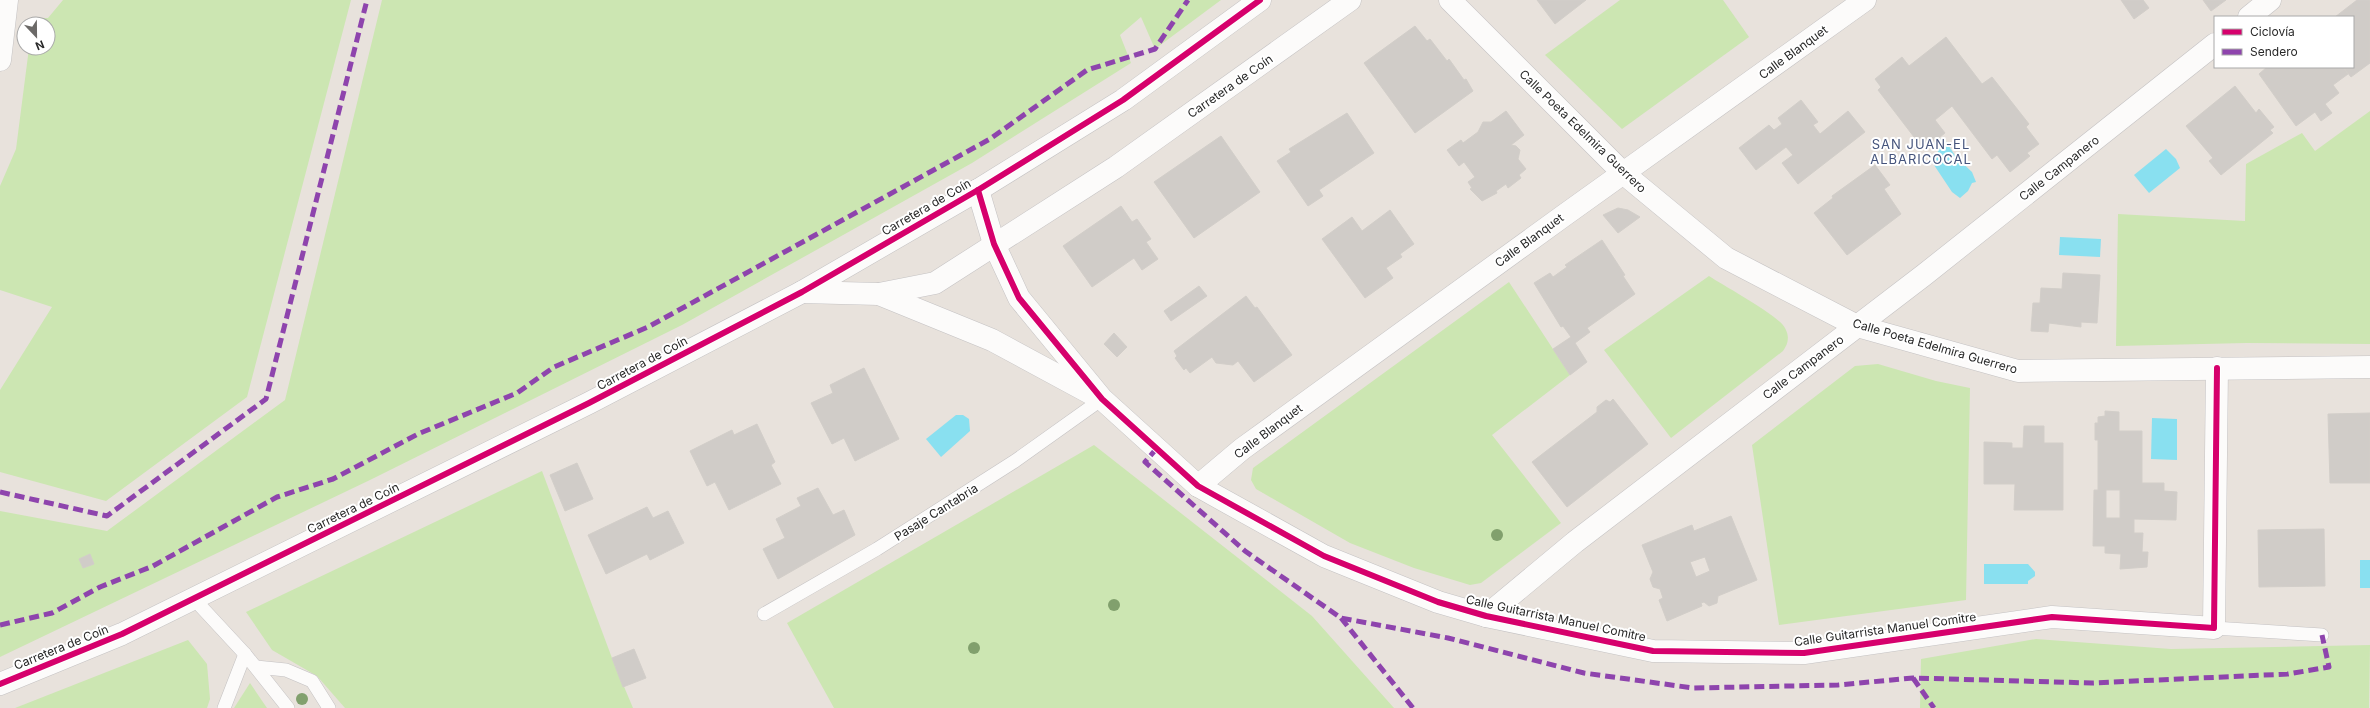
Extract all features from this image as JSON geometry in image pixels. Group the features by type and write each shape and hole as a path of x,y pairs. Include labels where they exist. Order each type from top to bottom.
{"street":[{"path":"0,60 7,0"},
{"name":"Carretera de Coín","path":"0,684 122,634 194,599 589,403 802,292 978,190 1123,100 1260,0"},
{"name":"Carretera de Coín","path":"879,294 935,282 1116,167 1350,0"},
{"name":"Calle Poeta Edelmira Guerrero","path":"1450,0 1623,173 1726,258 1857,326 2018,371 2370,367"},
{"name":"Calle Blanquet","path":"1198,486 1242,449 1865,0"},
{"path":"2250,16 2270,0"},
{"name":"Calle Campanero","path":"1486,616 1575,542 1857,326 2214,45"},
{"name":"Calle Guitarrista Manuel Comitre","path":"978,190 994,244 1019,298 1102,399 1198,486 1324,556 1438,602 1486,616 1653,651 1804,653 2052,617 2214,628"},
{"name":"Calle Guitarrista Manuel Comitre","path":"802,292 879,294 992,340 1102,399"},
{"path":"2214,628 2217,368"}],"lane":[{"name":"Pasaje Cantabria","path":"764,614 877,549 1016,461 1102,399"},
{"path":"194,599 245,654 288,708"},
{"name":"Calle Guitarrista Manuel Comitre","path":"2214,628 2322,635"},
{"path":"224,708 245,654"},
{"path":"256,667 286,670 312,681 329,708"}],"green space":[{"path":"63,0 351,0 247,397 106,501 0,472 0,390 52,307 0,290 0,186 16,149 28,56 56,56 56,16 50,16"},
{"path":"382,0 1221,0 1155,49 1141,17 1120,35 1131,63 972,163 682,325 370,480 0,657 0,511 107,531 285,400"},
{"path":"1620,0 1723,0 1749,37 1622,129 1545,55"},
{"path":"2370,111 2370,344 2246,343 2116,346 2118,214 2245,221 2246,164 2302,133 2315,151"},
{"path":"1709,276 1762,308 1780,322 1787,331 1787,343 1783,351 1671,438 1604,350"},
{"path":"1509,282 1570,375 1492,435 1561,523 1481,583 1470,585 1414,568 1350,543 1256,489 1251,480 1253,468"},
{"path":"1878,364 1936,381 1970,388 1966,600 1779,625 1752,445 1855,366"},
{"path":"1094,445 1312,616 1394,708 834,708 787,623"},
{"path":"542,471 612,658 633,708 345,708 317,676 272,650 246,612"},
{"path":"2036,639 2171,649 2370,645 2369,708 1920,708 1921,659"},
{"path":"188,640 207,664 210,699 207,708 15,708"},
{"path":"250,683 267,708 234,708"}],"water":[{"path":"1943,137 1956,157 1972,172 1976,182 1972,183 1968,191 1960,198 1952,192 1934,165 1938,151 1934,144"},
{"path":"2166,149 2176,159 2180,168 2149,193 2134,175"},
{"path":"2060,237 2101,239 2100,257 2059,255"},
{"path":"956,415 963,415 969,419 970,431 941,457 926,439"},
{"path":"2152,418 2177,419 2177,460 2151,459"},
{"path":"2360,560 2370,560 2370,588 2360,588"},
{"path":"1984,564 2028,564 2035,572 2035,576 2028,581 2028,584 1984,584"}],"building":[{"path":"1537,0 1586,0 1555,24"},
{"path":"2121,0 2143,0 2149,8 2134,19"},
{"path":"2203,0 2226,0 2211,11"},
{"path":"2357,0 2370,0 2370,63 2351,77 2344,68 2354,68 2354,16 2336,16"},
{"path":"1415,26 1427,41 1430,39 1447,61 1449,59 1464,80 1466,79 1473,91 1415,133 1364,63"},
{"path":"1946,37 1982,84 1992,77 2029,124 2026,127 2039,144 2027,153 2030,156 2010,172 1997,155 1992,159 1952,106 1935,120 1945,133 1924,150 1878,90 1881,87 1875,79 1902,57 1909,66"},
{"path":"2266,68 2344,68 2348,74 2333,85 2339,93 2325,104 2332,113 2321,121 2315,112 2296,126 2259,74"},
{"path":"2235,86 2256,113 2259,109 2274,127 2270,130 2273,133 2221,175 2209,161 2213,158 2186,126"},
{"path":"1801,100 1818,122 1813,125 1820,134 1848,111 1865,132 1798,184 1782,163 1793,155 1786,147 1756,170 1739,148 1769,125 1774,130 1782,124 1778,118"},
{"path":"1506,111 1524,135 1511,145 1516,146 1520,150 1518,159 1526,169 1519,175 1521,178 1508,188 1506,184 1496,191 1497,193 1482,201 1470,189 1472,188 1468,182 1475,177 1464,162 1459,166 1447,150 1461,140 1463,143 1478,132 1483,122 1491,122"},
{"path":"1347,113 1374,153 1319,190 1323,196 1308,206 1277,161 1291,152 1289,149"},
{"path":"1221,136 1260,192 1194,238 1154,182"},
{"path":"1875,165 1890,185 1884,189 1901,214 1847,255 1814,213 1833,198 1832,196"},
{"path":"1121,206 1132,222 1137,219 1151,239 1146,242 1158,259 1142,270 1134,258 1092,287 1063,246"},
{"path":"1618,208 1628,210 1640,217 1618,233 1603,215"},
{"path":"1390,210 1414,244 1400,254 1402,257 1386,268 1393,278 1365,298 1322,239 1352,217 1362,231"},
{"path":"1602,240 1625,275 1623,276 1635,294 1587,328 1590,332 1575,343 1587,362 1570,375 1553,349 1571,337 1563,326 1561,327 1534,283 1550,273 1553,277 1567,267 1565,265"},
{"path":"2063,273 2100,275 2097,323 2081,322 2081,327 2049,323 2048,332 2031,331 2033,303 2040,303 2041,288 2062,289"},
{"path":"1199,286 1207,296 1171,321 1164,311"},
{"path":"1246,296 1255,308 1257,307 1292,355 1254,382 1238,361 1233,365 1216,363 1212,357 1190,373 1186,368 1184,370 1175,358 1177,356 1174,351"},
{"path":"1114,333 1127,347 1117,357 1104,344"},
{"path":"864,368 899,439 855,461 844,438 832,444 811,403 833,393 830,385"},
{"path":"1613,399 1648,444 1567,507 1532,462 1597,412 1597,407 1606,400 1610,402"},
{"path":"2105,411 2119,412 2119,431 2142,431 2142,483 2164,483 2164,491 2177,492 2176,520 2134,519 2134,533 2143,533 2142,552 2148,552 2147,567 2120,569 2121,554 2105,553 2105,546 2093,546 2094,490 2098,490 2098,440 2095,440 2095,423 2098,423 2098,417 2105,416","holes":["2106,490 2120,490 2120,518 2106,518"]},
{"path":"2370,413 2370,483 2330,483 2328,414"},
{"path":"757,424 775,462 771,465 781,484 729,510 715,482 707,486 690,451 732,430 734,435"},
{"path":"2024,426 2044,426 2044,443 2063,443 2063,510 2014,510 2015,484 1984,484 1984,442 2012,443 2012,448 2023,448"},
{"path":"577,463 593,499 565,511 550,475"},
{"path":"818,488 833,515 844,510 855,535 778,579 763,549 785,538 776,519 801,506 797,498"},
{"path":"647,507 653,518 668,511 684,543 650,560 647,554 606,574 588,535"},
{"path":"1731,516 1757,580 1718,596 1717,603 1709,606 1704,602 1701,603 1702,606 1667,621 1659,600 1663,598 1660,589 1653,587 1650,579 1653,572 1642,545 1692,525 1694,531","holes":["1705,557 1710,571 1696,577 1690,562"]},
{"path":"2324,529 2325,586 2259,587 2258,530"},
{"path":"90,554 94,564 83,568 79,559"},
{"path":"634,649 646,678 623,687 612,658"}],"marked path":[{"path":"0,492 107,516 266,399 367,0"},
{"path":"0,625 52,613 100,587 153,566 277,497 333,479 418,434 517,393 554,367 648,327 990,139 1087,70 1155,49 1188,0"},
{"path":"1157,448 1145,462 1245,551 1341,618 1448,638 1584,673 1693,688 1838,685 1913,678 2092,683 2288,674 2329,667 2322,635"},
{"path":"1341,618 1413,708"},
{"path":"1913,678 1934,708"}],"cycle path":[{"path":"0,684 122,634 589,403 802,292 978,190 1123,100 1260,0"},
{"path":"978,190 994,244 1019,298 1102,399 1198,486 1324,556 1438,602 1486,616 1653,651 1804,653 2052,617 2214,628 2217,368"}],"district":[{"name":"SAN JUAN-EL ALBARICOCAL","path":"1921,152"}]}
